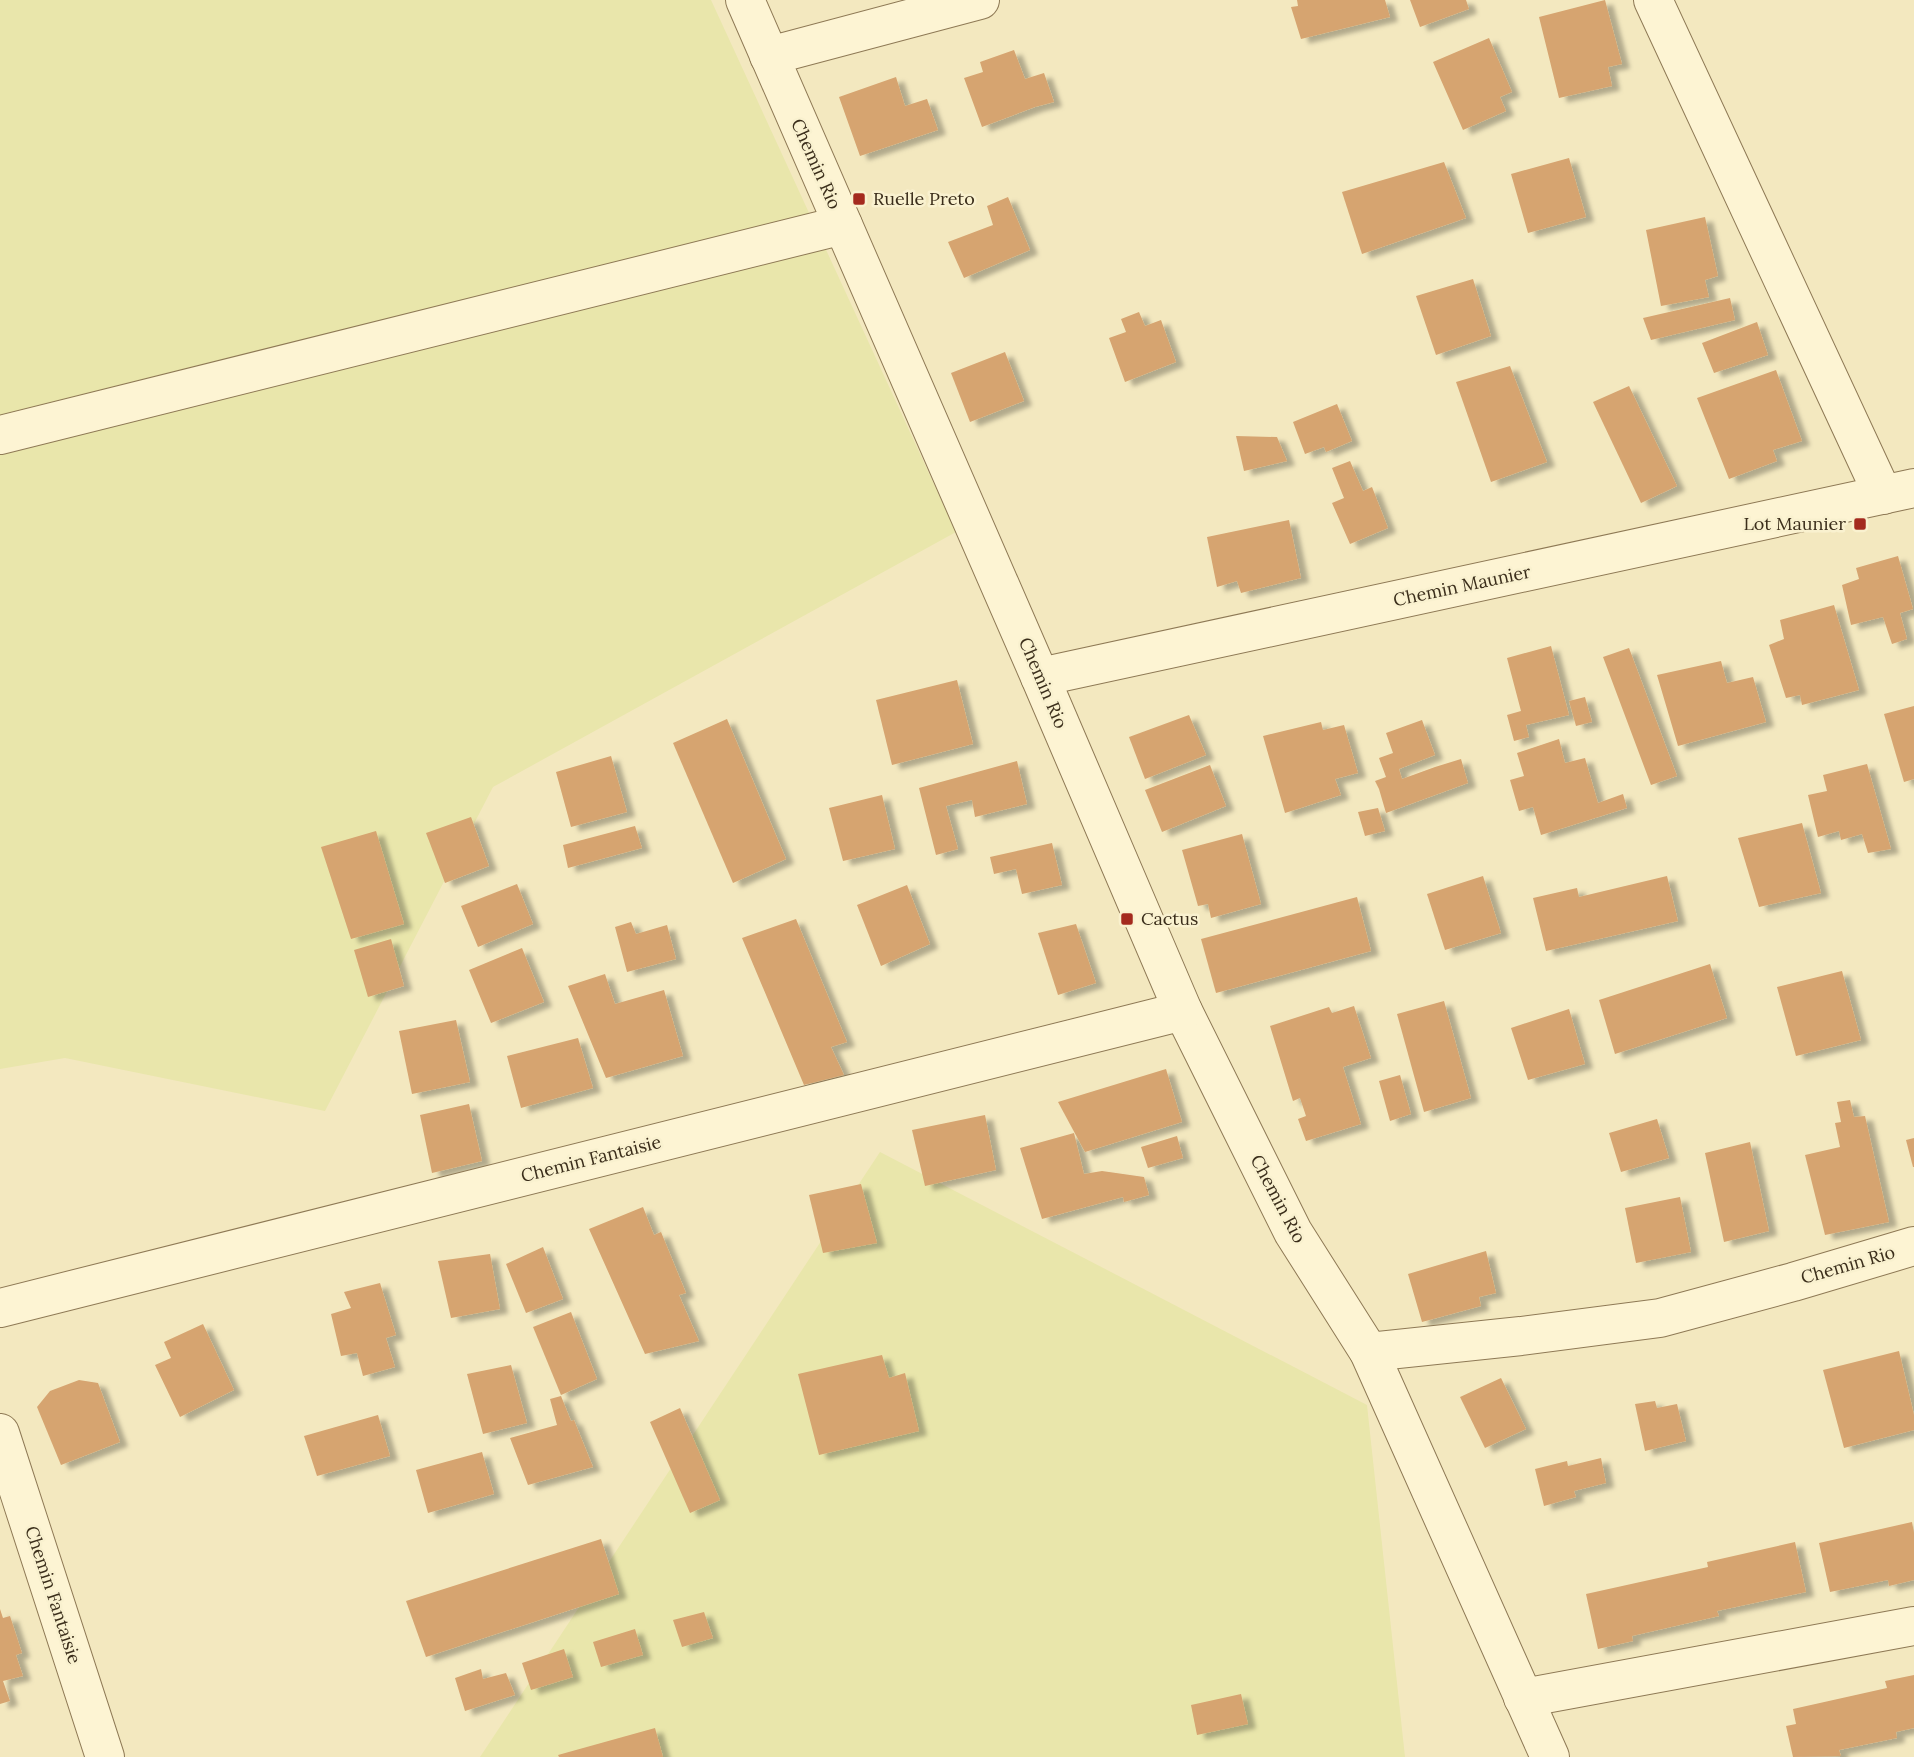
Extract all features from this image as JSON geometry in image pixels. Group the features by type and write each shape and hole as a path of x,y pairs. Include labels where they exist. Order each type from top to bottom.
{"street":[{"name":"Chemin Rio","path":"745,0 1183,1011 1293,1232 1369,1352 1550,1757"},
{"path":"769,56 980,0"},
{"name":"Chemin Maunier","path":"1040,677 1899,492 1653,0"},
{"path":"0,435 843,225"},
{"name":"Chemin Fantaisie","path":"0,1308 1183,1011"},
{"name":"Chemin Rio","path":"1369,1352 1660,1318 1914,1246"},
{"name":"Chemin Fantaisie","path":"0,1433 105,1757"},
{"path":"1524,1698 1914,1626"}],"shaded area":[{"path":"0,0 711,0 956,532 493,787 325,1111 65,1058 0,1069"},
{"path":"880,1152 1367,1405 1405,1757 480,1757"}],"building":[{"path":"1297,0 1385,0 1390,17 1301,39 1291,7 1298,6"},
{"path":"1410,0 1466,0 1469,9 1420,27"},
{"path":"1605,0 1622,64 1608,67 1612,86 1559,98 1539,17"},
{"path":"1489,38 1512,92 1500,97 1506,111 1463,130 1433,62"},
{"path":"1014,50 1025,79 1044,73 1054,102 982,127 964,78 983,72 980,62"},
{"path":"896,77 905,106 927,99 938,130 860,156 839,97"},
{"path":"1569,158 1586,217 1528,233 1511,174"},
{"path":"1444,162 1466,218 1362,254 1342,192"},
{"path":"1008,197 1030,250 964,278 948,242 993,225 987,206"},
{"path":"1705,217 1718,276 1705,280 1709,297 1661,306 1646,230"},
{"path":"1473,279 1491,336 1436,355 1416,296"},
{"path":"1730,298 1735,320 1651,340 1643,318"},
{"path":"1139,312 1145,326 1161,320 1176,362 1125,382 1109,338 1126,332 1121,319"},
{"path":"1757,322 1768,355 1714,373 1702,343"},
{"path":"1005,352 1024,401 970,422 951,373"},
{"path":"1510,366 1547,462 1491,482 1456,382"},
{"path":"1776,370 1802,441 1773,450 1777,461 1729,479 1697,398"},
{"path":"1629,386 1677,486 1641,503 1593,402"},
{"path":"1337,404 1352,441 1326,452 1324,447 1305,454 1293,422"},
{"path":"1236,436 1277,437 1287,461 1244,471"},
{"path":"1350,461 1363,491 1372,487 1388,528 1350,544 1332,503 1344,498 1332,468"},
{"path":"1289,520 1301,578 1241,593 1237,581 1217,587 1207,537"},
{"path":"1898,556 1913,609 1900,613 1907,639 1892,644 1883,617 1851,625 1842,585 1859,579 1856,568"},
{"path":"1834,605 1859,690 1802,705 1800,695 1786,698 1769,645 1784,639 1780,620"},
{"path":"1551,646 1569,715 1526,725 1529,737 1514,741 1507,715 1521,711 1507,658"},
{"path":"1629,648 1677,776 1651,785 1603,657"},
{"path":"1721,661 1727,683 1753,677 1766,722 1678,746 1657,675"},
{"path":"957,680 973,744 892,765 876,700"},
{"path":"1585,697 1592,722 1576,726 1569,701"},
{"path":"1914,706 1914,779 1904,782 1884,714"},
{"path":"1189,715 1206,755 1145,779 1129,737"},
{"path":"727,719 786,859 733,883 673,743"},
{"path":"1422,720 1435,755 1399,769 1402,779 1461,759 1468,783 1386,813 1375,781 1386,777 1379,758 1393,753 1386,733"},
{"path":"1321,722 1323,730 1344,725 1358,773 1335,779 1341,795 1285,813 1263,736"},
{"path":"1559,739 1565,763 1585,758 1598,803 1623,794 1627,808 1541,835 1533,807 1519,811 1510,780 1524,776 1517,753"},
{"path":"611,756 627,812 571,827 556,772"},
{"path":"1017,761 1027,804 975,817 972,800 946,806 958,849 936,855 919,788"},
{"path":"1867,764 1891,849 1868,853 1862,834 1841,840 1839,831 1818,837 1808,795 1827,791 1823,775"},
{"path":"1210,765 1226,806 1162,832 1145,790"},
{"path":"882,795 895,849 843,861 829,808"},
{"path":"1378,808 1385,831 1365,836 1358,812"},
{"path":"471,817 489,866 445,883 426,833"},
{"path":"1802,823 1821,893 1759,907 1738,838"},
{"path":"635,826 642,848 568,868 563,845"},
{"path":"376,831 404,924 351,939 321,847"},
{"path":"1242,834 1261,904 1211,918 1208,904 1198,906 1182,850"},
{"path":"1052,843 1062,885 1022,894 1016,869 994,874 990,857"},
{"path":"1483,876 1501,933 1445,950 1427,894"},
{"path":"1667,876 1678,921 1546,951 1533,898 1577,888 1579,897"},
{"path":"517,884 533,924 478,947 461,906"},
{"path":"907,885 930,944 881,966 857,905"},
{"path":"1357,897 1371,951 1216,993 1201,939"},
{"path":"796,919 847,1042 831,1047 844,1075 804,1085 742,938"},
{"path":"631,922 636,934 667,925 676,959 627,972 615,927"},
{"path":"1076,924 1096,983 1058,995 1038,933"},
{"path":"391,939 404,986 368,997 354,950"},
{"path":"522,948 544,1002 491,1023 469,970"},
{"path":"1710,964 1727,1018 1615,1054 1599,1000"},
{"path":"1842,971 1861,1040 1796,1056 1777,987"},
{"path":"605,974 615,1004 664,990 683,1056 606,1078 568,986"},
{"path":"1444,1001 1471,1098 1424,1112 1397,1014"},
{"path":"1354,1006 1371,1058 1343,1067 1361,1124 1306,1141 1298,1119 1306,1116 1300,1098 1293,1101 1270,1026 1329,1007 1332,1013"},
{"path":"1569,1009 1585,1064 1528,1080 1511,1028"},
{"path":"456,1020 470,1082 412,1094 399,1031"},
{"path":"578,1038 593,1088 521,1108 507,1056"},
{"path":"1166,1069 1182,1122 1085,1152 1058,1102"},
{"path":"1400,1075 1411,1114 1390,1121 1379,1081"},
{"path":"1850,1100 1854,1117 1865,1116 1889,1222 1825,1235 1805,1155 1840,1147 1835,1123 1841,1122 1837,1102"},
{"path":"469,1104 482,1161 432,1173 420,1115"},
{"path":"985,1115 996,1170 925,1186 912,1130"},
{"path":"1657,1119 1669,1158 1621,1172 1609,1133"},
{"path":"1074,1133 1084,1174 1102,1171 1144,1177 1149,1195 1124,1202 1123,1197 1042,1219 1020,1148"},
{"path":"1177,1136 1183,1158 1148,1168 1141,1147"},
{"path":"1914,1138 1914,1167 1913,1167 1906,1140"},
{"path":"1750,1142 1769,1231 1724,1242 1705,1153"},
{"path":"861,1184 877,1243 823,1253 809,1195"},
{"path":"1680,1197 1691,1252 1636,1263 1625,1208"},
{"path":"643,1207 654,1235 661,1232 686,1293 679,1295 699,1341 645,1354 589,1229"},
{"path":"543,1247 563,1299 526,1313 506,1264"},
{"path":"1486,1251 1496,1293 1479,1297 1481,1306 1422,1322 1408,1274"},
{"path":"490,1254 500,1309 451,1318 438,1261"},
{"path":"380,1283 396,1335 386,1338 395,1367 363,1376 357,1353 341,1356 331,1314 351,1308 344,1292"},
{"path":"571,1312 597,1379 561,1395 533,1327"},
{"path":"203,1324 234,1390 180,1417 155,1365 171,1358 164,1342"},
{"path":"1899,1351 1914,1415 1914,1430 1844,1448 1823,1370"},
{"path":"882,1355 889,1378 905,1373 919,1431 819,1455 798,1374"},
{"path":"511,1365 527,1423 483,1434 467,1374"},
{"path":"1501,1378 1526,1429 1485,1448 1460,1397"},
{"path":"79,1380 98,1383 120,1442 61,1465 37,1407 50,1391"},
{"path":"561,1396 593,1467 528,1485 510,1438 557,1425 550,1399"},
{"path":"1655,1401 1657,1408 1677,1404 1686,1441 1645,1451 1635,1404"},
{"path":"680,1408 720,1500 690,1513 650,1422"},
{"path":"378,1415 390,1456 317,1476 304,1436"},
{"path":"482,1452 494,1494 428,1513 416,1470"},
{"path":"1601,1458 1606,1483 1574,1491 1576,1497 1544,1506 1535,1469 1567,1461 1568,1466"},
{"path":"1912,1522 1914,1580 1889,1586 1888,1580 1830,1592 1819,1543"},
{"path":"601,1539 619,1594 426,1657 406,1601"},
{"path":"1795,1542 1806,1592 1717,1611 1719,1616 1632,1636 1633,1641 1598,1649 1586,1594 1708,1567 1707,1562"},
{"path":"0,1609 3,1618 10,1616 22,1653 16,1655 23,1676 3,1681 10,1701 0,1704"},
{"path":"704,1612 713,1638 682,1647 673,1620"},
{"path":"635,1629 643,1655 601,1667 593,1642"},
{"path":"564,1649 573,1677 531,1690 522,1663"},
{"path":"481,1669 483,1679 506,1673 515,1695 465,1711 455,1678"},
{"path":"1914,1675 1914,1728 1896,1732 1897,1738 1839,1750 1841,1756 1793,1757 1786,1726 1796,1724 1793,1709 1887,1688 1885,1681"},
{"path":"1241,1694 1248,1724 1197,1735 1191,1705"},
{"path":"655,1728 663,1757 558,1755"}],"place":[{"name":"Ruelle Preto","path":"859,199"},
{"name":"Lot Maunier","path":"1860,524"},
{"name":"Cactus","path":"1127,919"}]}
